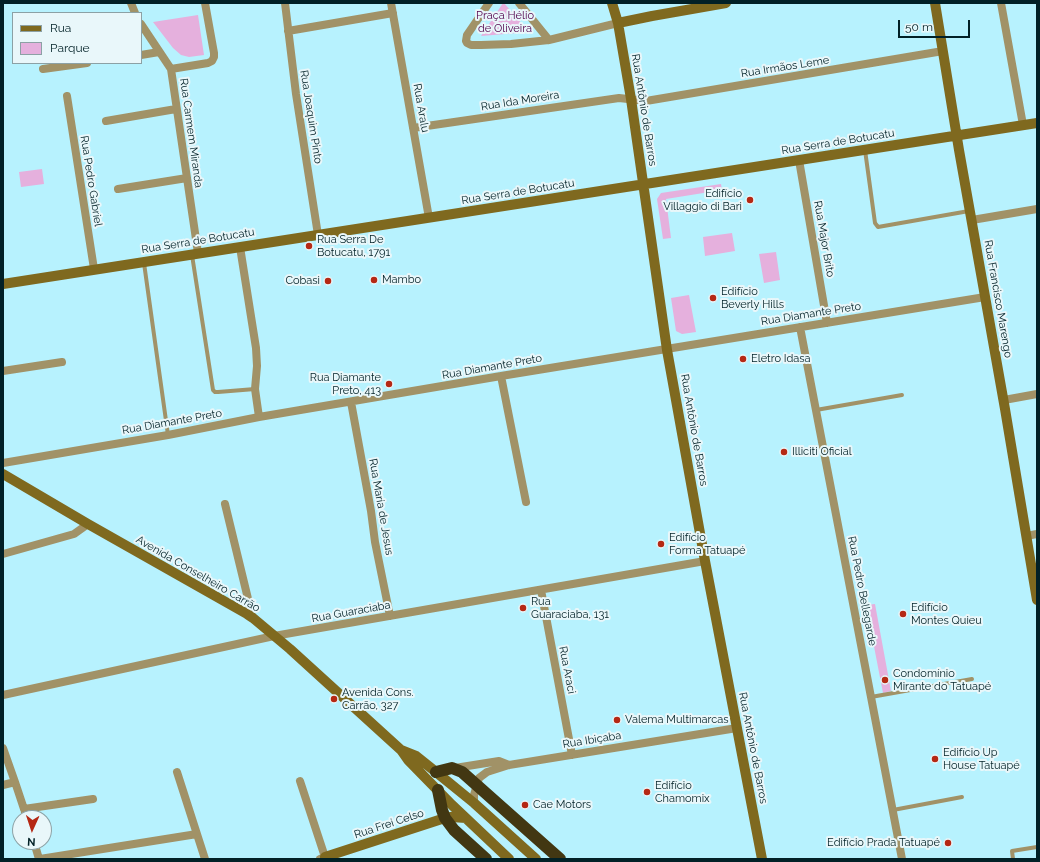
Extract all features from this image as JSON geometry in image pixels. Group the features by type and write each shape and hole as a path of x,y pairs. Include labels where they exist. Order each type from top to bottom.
{"highway":[{"path":"436,772 452,768 462,772 560,859"},
{"path":"438,790 445,818 454,830 486,859"}],"street":[{"path":"171,69 212,61 214,53 205,3"},
{"name":"Rua Joaquim Pinto","path":"285,3 296,94 318,235"},
{"name":"Rua Aralu","path":"392,3 429,218"},
{"path":"488,3 467,35 467,44 511,44 549,40 618,23 726,3"},
{"path":"519,3 549,40"},
{"name":"Rua Antônio de Barros","path":"612,3 618,23 631,99 667,350 705,561 762,859"},
{"name":"Rua Francisco Marengo","path":"935,3 956,135 1004,400 1037,600"},
{"path":"1001,3 1023,125"},
{"path":"288,31 393,13"},
{"name":"Rua Carmem Miranda","path":"142,26 171,69 187,178 195,254"},
{"path":"142,55 159,52"},
{"name":"Rua Irmãos Leme","path":"631,99 646,101 943,52"},
{"path":"43,69 80,64"},
{"name":"Rua Pedro Gabriel","path":"67,96 94,269"},
{"name":"Rua Ida Moreira","path":"413,128 619,98 631,99"},
{"path":"106,121 176,109"},
{"name":"Rua Serra de Botucatu","path":"3,284 1037,122"},
{"name":"Rua Major Brito","path":"799,160 828,323"},
{"path":"118,188 187,178"},
{"path":"971,216 1037,209"},
{"path":"240,247 256,348 257,366 255,388 259,417"},
{"name":"Rua Diamante Preto","path":"3,463 168,435 259,417 501,376 985,297"},
{"name":"Rua Pedro Bellegarde","path":"800,328 872,696 902,859"},
{"path":"3,371 62,362"},
{"path":"501,376 526,502"},
{"path":"1004,400 1037,394"},
{"name":"Rua Maria de Jesus","path":"351,402 390,616"},
{"name":"Avenida Conselheiro Carrão","path":"3,474 88,524 248,614 290,649 401,750 408,760 509,859"},
{"path":"224,504 250,607 248,614"},
{"path":"3,554 74,534 88,524"},
{"path":"1026,536 1037,534"},
{"name":"Rua Guaraciaba","path":"3,695 274,636 705,561"},
{"name":"Rua Araci","path":"541,590 572,755"},
{"name":"Rua Ibiçaba","path":"477,785 479,778 487,772 509,764 737,728"},
{"path":"3,748 24,809 93,799"},
{"name":"Avenida Conselheiro Carrão","path":"401,750 416,756 436,772 474,803 536,859"},
{"path":"452,768 499,761 509,764"},
{"path":"177,772 205,859"},
{"path":"300,781 324,858"},
{"path":"3,785 15,782"},
{"path":"474,803 474,794 477,785"},
{"name":"Rua Frei Celso","path":"324,858 445,818 466,818"},
{"path":"39,859 71,857 197,834"}],"lane":[{"path":"865,150 875,223 878,227 971,216"},
{"path":"195,254 213,390 218,392 255,388"},
{"path":"144,262 168,435"},
{"path":"816,410 902,395"},
{"path":"872,696 972,679"},
{"path":"893,810 962,797"},
{"path":"1013,859 1012,851 1037,847"}],"green space":[{"name":"Praça Hélio de Oliveira","path":"503,3 529,32 481,36"},
{"path":"198,15 204,55 189,57 181,55 173,48 153,22"},
{"path":"42,169 44,184 21,187 19,172"},
{"path":"721,184 722,190 666,199 671,238 663,239 657,199 661,193"},
{"path":"732,233 735,251 705,256 703,237"},
{"path":"776,252 780,280 764,283 759,254"},
{"path":"689,295 696,332 682,334 676,331 671,298"},
{"path":"875,604 891,691 883,693 866,605"}],"place":[{"name":"Edifício Villaggio di Bari","path":"750,200"},
{"name":"Rua Serra De Botucatu, 1791","path":"309,246"},
{"name":"Mambo","path":"374,280"},
{"name":"Cobasi","path":"328,281"},
{"name":"Edifício Beverly Hills","path":"713,298"},
{"name":"Eletro Idasa","path":"743,359"},
{"name":"Rua Diamante Preto, 413","path":"389,384"},
{"name":"Illiciti Oficial","path":"784,452"},
{"name":"Edifício Forma Tatuapé","path":"661,544"},
{"name":"Rua Guaraciaba, 131","path":"523,608"},
{"name":"Edifício Montes Quieu","path":"903,614"},
{"name":"Condomínio Mirante do Tatuapé","path":"885,680"},
{"name":"Avenida Cons. Carrão, 327","path":"334,699"},
{"name":"Valema Multimarcas","path":"617,720"},
{"name":"Edifício Up House Tatuapé","path":"935,759"},
{"name":"Edifício Chamomix","path":"647,792"},
{"name":"Cae Motors","path":"525,805"},
{"name":"Edifício Prada Tatuapé","path":"948,843"}]}
